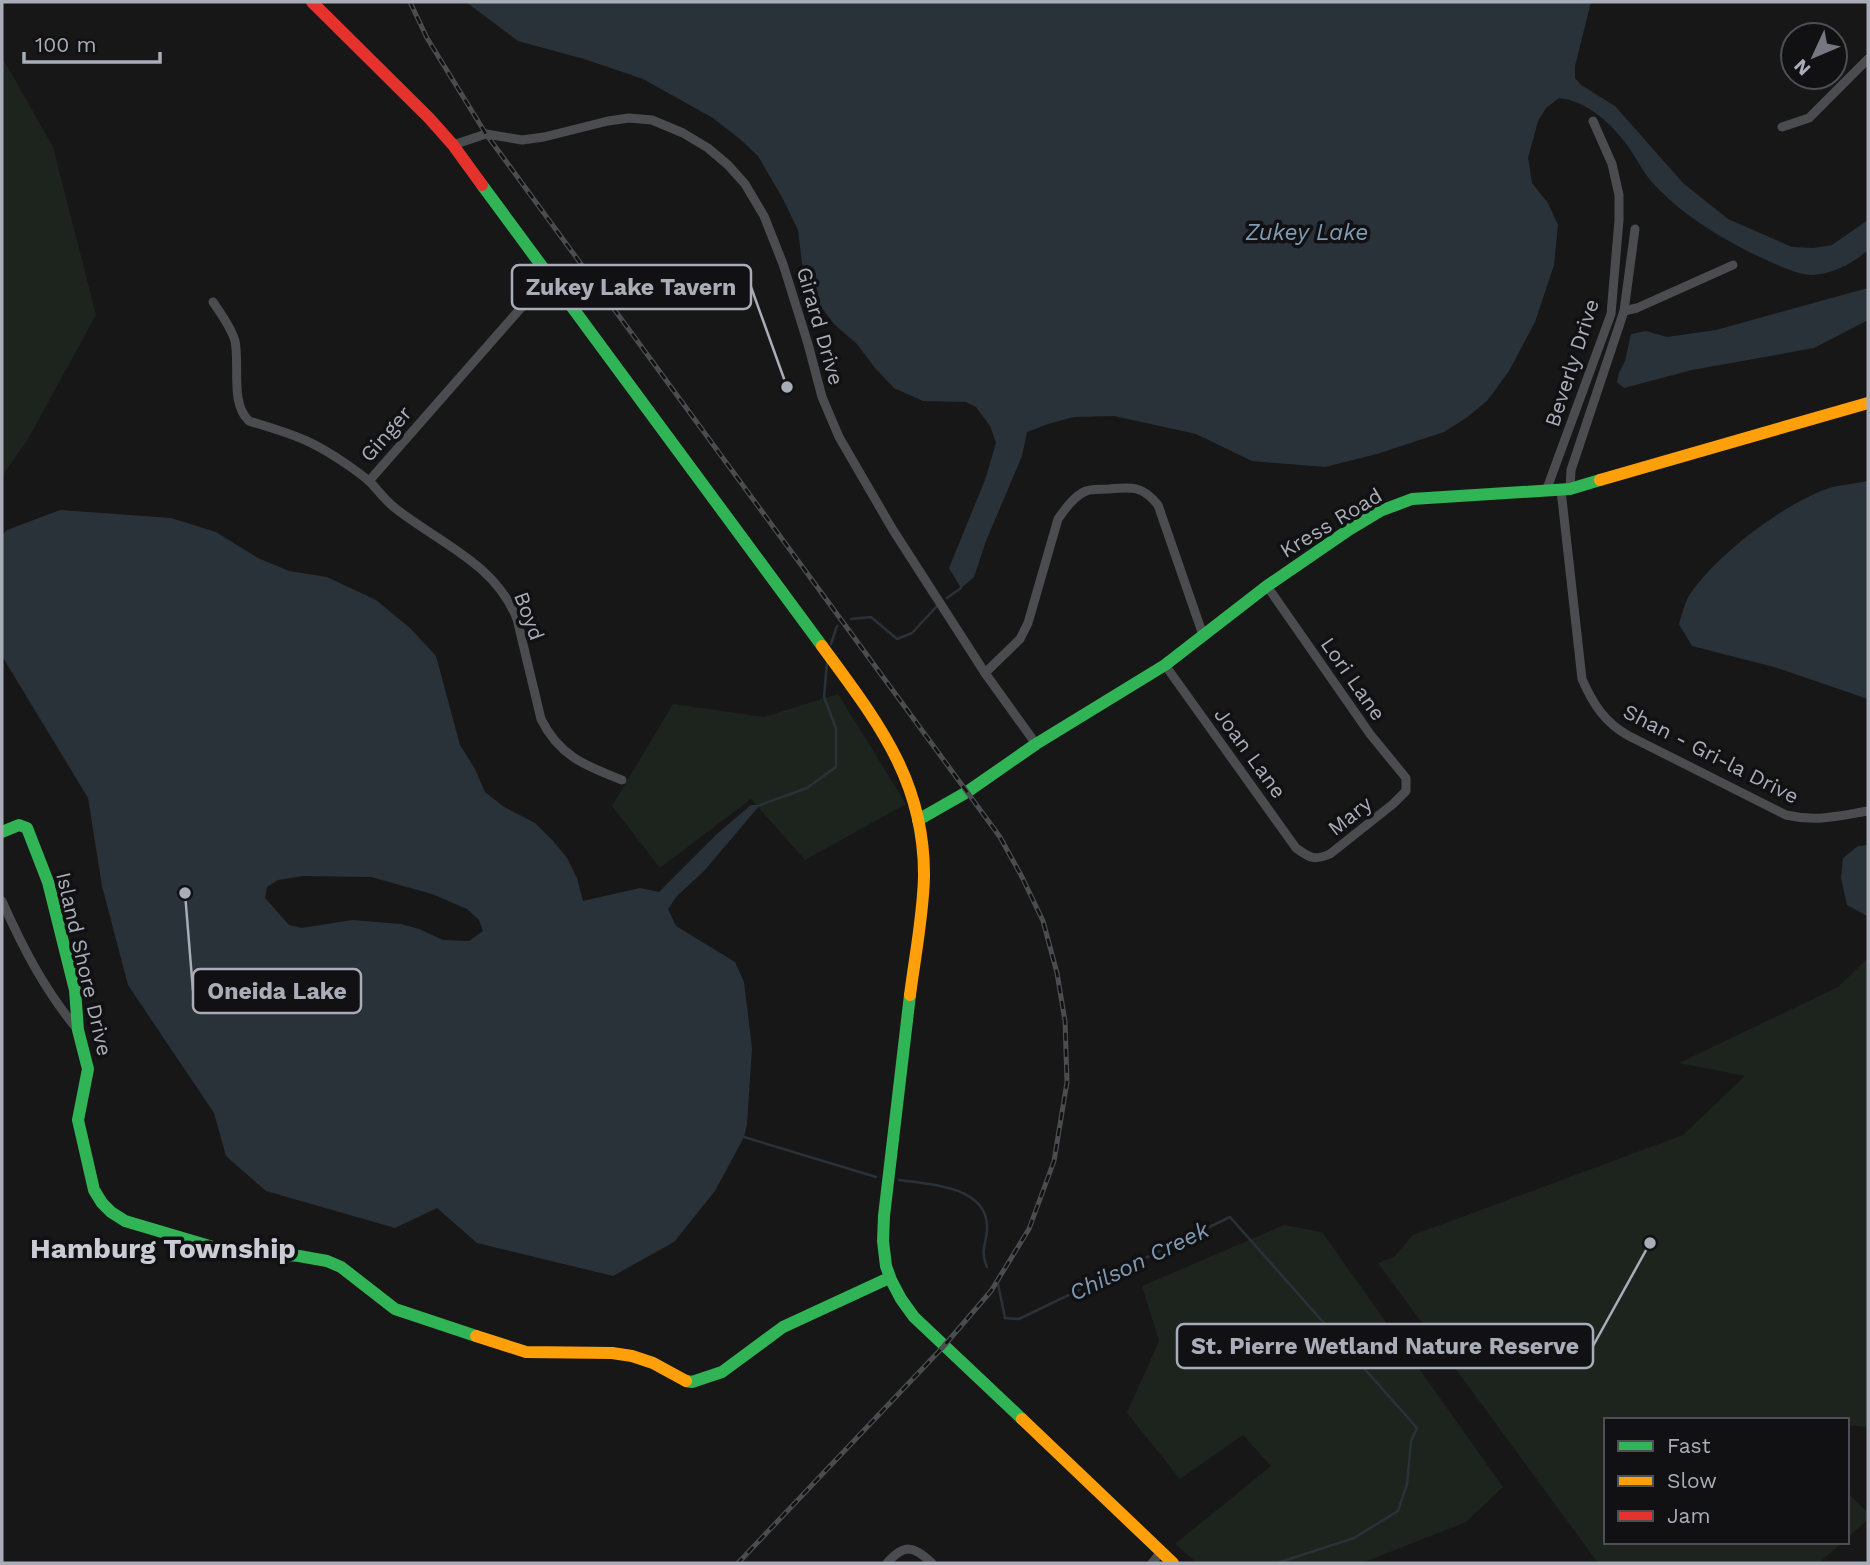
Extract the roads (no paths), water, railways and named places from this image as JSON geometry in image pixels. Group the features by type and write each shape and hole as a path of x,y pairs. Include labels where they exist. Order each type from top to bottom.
{"street":[{"path":"312,2 453,145 873,717 902,769 918,820 923,851 923,890 883,1226 889,1278 914,1317 1172,1563"},
{"path":"1782,127 1809,118 1868,59"},
{"name":"Girard Drive","path":"453,145 486,134 522,140 544,137 629,118 652,121 683,133 708,148 728,165 745,184 764,216 783,264 822,397 839,438 893,530 985,673 1036,744"},
{"name":"Beverly Drive","path":"1546,491 1611,314 1619,195 1612,164 1593,121"},
{"name":"Shan - Gri-la Drive","path":"1635,229 1625,311 1565,490 1563,524 1583,679 1589,695 1616,729 1786,815 1813,819 1868,811"},
{"path":"1625,311 1733,265"},
{"name":"Ginger","path":"213,302 232,332 236,345 238,399 242,415 249,421 316,445 369,481 549,276"},
{"name":"Kress Road","path":"918,820 967,792 1036,744 1165,665 1267,586 1380,511 1412,499 1565,490 1868,403"},
{"name":"Boyd","path":"369,481 398,511 465,555 500,588 517,619 541,719 548,733 561,748 578,760 622,780"},
{"path":"985,673 1020,639 1028,623 1058,519 1068,506 1087,491 1130,487 1151,496 1158,505 1203,635"},
{"name":"Lori Lane","path":"1267,586 1370,734 1406,778 1406,791"},
{"name":"Joan Lane","path":"1165,665 1296,848 1310,858"},
{"name":"Mary","path":"1310,858 1322,858 1330,854 1406,791"},
{"name":"Island Shore Drive","path":"2,832 19,825 27,828 48,882 75,990 78,1030 89,1069 78,1120 94,1190 111,1212 125,1221 223,1250 327,1261 341,1268 395,1309 526,1352 612,1353 632,1356 653,1363 682,1380 692,1382 722,1372 783,1326 889,1278"},
{"path":"2,901 27,956 60,1009 78,1030"},
{"path":"887,1563 895,1554 908,1549 919,1551 932,1563"},
{"path":"1152,1563 1161,1552"}],"water":[{"name":"Zukey Lake","path":"466,2 1591,2 1575,66 1575,78 1581,85 1615,106 1683,183 1728,219 1792,247 1832,245 1868,220 1868,250 1842,267 1811,275 1793,271 1758,256 1708,229 1678,207 1651,181 1628,146 1603,119 1587,107 1559,98 1546,108 1538,121 1528,158 1532,183 1548,203 1558,225 1554,265 1535,322 1509,371 1487,401 1444,432 1377,454 1325,467 1252,461 1196,434 1114,416 1074,417 1048,424 1027,432 1022,456 986,541 974,577 961,588 949,568 985,480 996,443 990,426 976,407 966,402 923,401 894,388 857,344 834,324 812,295 803,271 798,230 783,199 758,156 741,140 713,118 643,79 518,41"},
{"path":"1868,288 1868,320 1814,348 1692,370 1624,388 1617,382 1631,334 1646,331 1667,337 1716,330"},
{"path":"1868,481 1868,699 1774,667 1692,646 1679,624 1685,604 1702,579 1732,549 1767,521 1804,499 1832,487"},
{"path":"60,510 171,518 216,532 258,558 289,571 327,577 376,600 411,629 436,656 460,745 485,792 504,807 535,823 554,842 567,858 577,878 583,901 640,888 659,892 717,834 751,805 760,805 668,909 676,926 735,962 744,982 752,1048 744,1137 715,1191 674,1242 613,1276 477,1243 437,1208 395,1228 266,1191 226,1156 214,1113 128,985 102,886 88,798 2,656 2,535 7,530","holes":["303,876 371,877 432,894 467,909 479,920 483,931 469,941 443,940 401,924 352,920 302,928 289,925 265,898 267,887 278,880"]},
{"path":"1868,845 1867,916 1847,905 1841,878 1843,858 1858,846"}],"waterway":[{"path":"947,598 961,588"},
{"path":"851,619 871,617 897,639 912,633 938,605"},
{"path":"831,644 837,626"},
{"path":"760,805 807,788 836,767 836,728 824,697 827,663"},
{"name":"Chilson Creek","path":"744,1137 876,1177"},
{"name":"Chilson Creek","path":"899,1180 953,1189 976,1202 984,1212 987,1225 984,1250 987,1267"},
{"name":"Chilson Creek","path":"998,1284 1005,1318 1019,1319 1230,1217 1417,1428 1411,1441 1407,1484 1398,1511 1354,1538 1277,1563"}],"railway":[{"path":"410,2 427,38 486,134 1000,837 1043,921 1057,973 1065,1021 1067,1082 1054,1161 1029,1229 991,1291 943,1347 738,1563"}],"place":[{"name":"Zukey Lake Tavern","path":"787,387"},
{"name":"Oneida Lake","path":"185,893"},
{"name":"St. Pierre Wetland Nature Reserve","path":"1650,1243"}],"district":[{"name":"Hamburg Township","path":"163,1248"}]}
